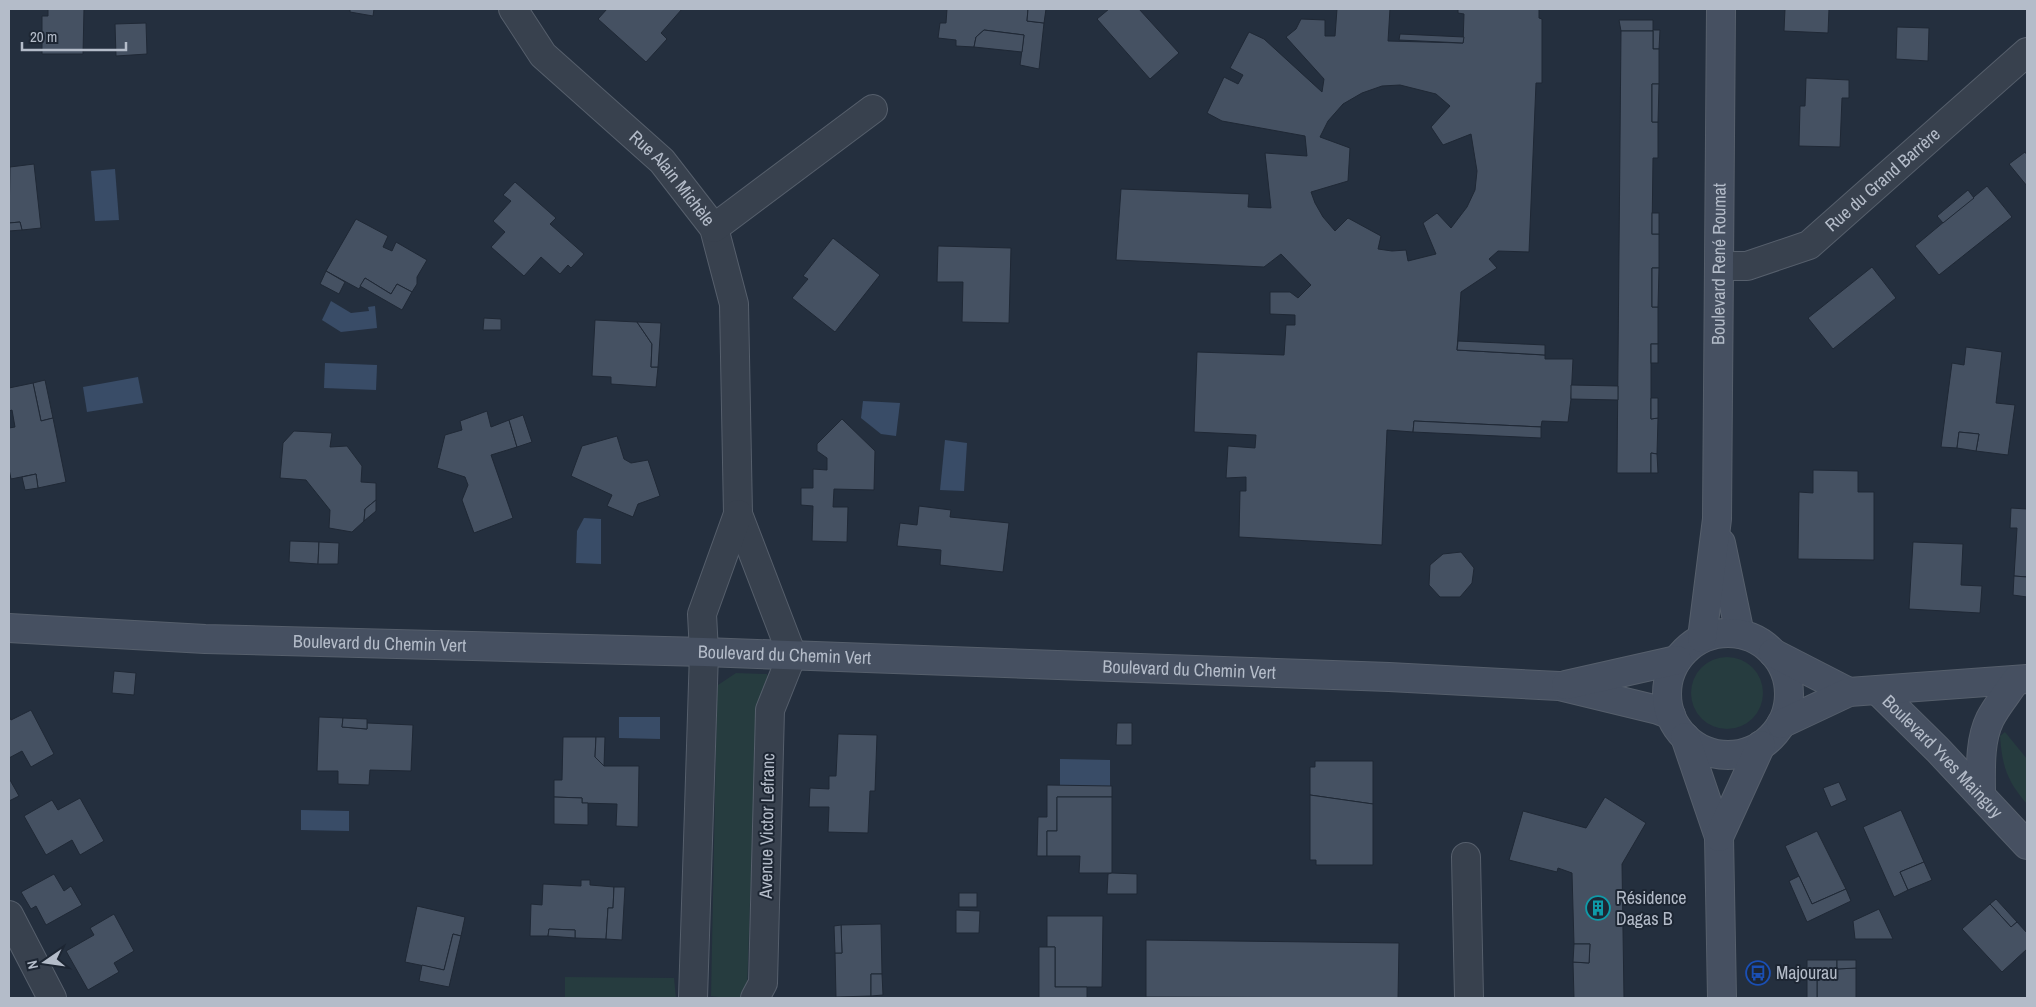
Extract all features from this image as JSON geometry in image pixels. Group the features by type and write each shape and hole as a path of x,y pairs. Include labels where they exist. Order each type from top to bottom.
{"street":[{"name":"Rue Alain Michèle","path":"513,9 542,55 662,161 714,228 734,304 738,514 792,655"},
{"name":"Boulevard René Roumat","path":"1702,638 1717,520 1721,9"},
{"name":"Rue du Grand Barrère","path":"1719,266 1747,266 1809,245 2027,52"},
{"path":"714,228 873,110"},
{"name":"Rue Alain Michèle","path":"704,652 702,614 738,514"},
{"name":"Boulevard René Roumat","path":"1717,520 1740,634"},
{"name":"Boulevard du Chemin Vert","path":"9,628 205,639 792,655 1389,677 1559,686 1658,710 1678,726"},
{"path":"1722,998 1719,837 1667,701 1667,687 1677,660 1686,649 1702,638 1721,633 1740,634 1758,641 1773,653 1849,692"},
{"path":"693,998 704,652"},
{"path":"1678,726 1698,747 1714,754 1730,755 1747,752 1773,736 1781,724 1788,706 1789,687 1783,668 1773,653"},
{"name":"Avenue Victor Lefranc","path":"755,998 763,983 770,710 792,655"},
{"name":"Boulevard du Chemin Vert","path":"1559,686 1677,660"},
{"path":"1781,724 1849,692 2022,680"},
{"path":"1981,795 1982,761 1985,737 1990,719 2022,680"},
{"name":"Boulevard Yves Mainguy","path":"1878,691 1981,795 2027,845"},
{"path":"1719,837 1761,745"},
{"path":"1466,857 1468,998"},
{"path":"9,915 52,998"}],"green space":[{"path":"1727,657 1747,663 1757,673 1763,693 1757,713 1747,723 1727,729 1707,723 1697,713 1691,693 1697,673 1707,663"},
{"path":"736,673 767,674 769,684 760,705 747,989 740,997 726,998 711,996 717,694 718,685"},
{"path":"2005,732 2027,759 2027,804 2010,780 2004,765 2000,736"},
{"path":"565,977 674,978 676,998 565,998"}],"water":[{"path":"115,169 119,220 95,221 91,171"},
{"path":"331,301 351,313 369,311 368,307 375,306 377,328 341,332 322,320"},
{"path":"325,363 377,365 376,390 324,388"},
{"path":"138,377 143,403 87,412 83,387"},
{"path":"863,401 900,403 896,436 881,434 861,418"},
{"path":"945,440 967,443 964,491 940,490"},
{"path":"584,518 601,519 601,564 576,563 577,531"},
{"path":"619,717 660,717 660,739 619,738"},
{"path":"1060,759 1110,760 1110,786 1060,786"},
{"path":"301,810 349,811 349,831 301,830"}],"building":[{"path":"48,9 84,9 83,54 42,54 42,16 48,16"},
{"path":"350,9 374,9 373,16 350,12"},
{"path":"607,9 682,9 661,33 667,39 646,62 598,19"},
{"path":"947,9 1028,9 1027,21 1044,23 1039,69 1020,65 1024,35 984,30 976,37 974,47 956,46 956,40 938,38 940,23 946,23"},
{"path":"1028,9 1046,9 1044,23 1027,21"},
{"path":"1109,9 1139,9 1179,53 1150,79 1097,19"},
{"path":"1337,9 1390,9 1388,41 1463,43 1464,14 1458,13 1458,9 1539,9 1539,18 1542,19 1542,83 1536,83 1529,252 1498,251 1489,259 1497,268 1461,292 1457,350 1545,355 1545,359 1573,359 1568,422 1542,421 1541,427 1414,421 1413,432 1387,430 1382,545 1239,537 1240,491 1246,491 1246,477 1226,478 1228,446 1255,448 1256,435 1194,432 1197,352 1284,355 1286,325 1295,325 1295,315 1270,314 1270,292 1290,292 1298,298 1311,285 1281,254 1264,267 1116,260 1121,189 1249,194 1248,207 1271,208 1265,153 1307,156 1305,136 1222,121 1207,113 1224,77 1238,84 1243,75 1230,68 1249,32 1264,39 1322,92 1324,79 1286,37 1296,29 1301,19 1325,20 1325,36 1335,36","holes":["1400,85 1436,94 1450,106 1431,127 1443,145 1471,134 1477,171 1475,190 1467,207 1451,228 1437,213 1423,223 1436,254 1408,261 1406,250 1378,249 1381,236 1348,218 1335,231 1323,217 1311,192 1348,181 1350,148 1320,137 1328,121 1343,104 1362,93 1382,86"]},
{"path":"1785,9 1829,9 1828,33 1784,31"},
{"path":"1619,20 1653,20 1653,31 1621,31"},
{"path":"146,23 147,54 116,56 115,24"},
{"path":"1897,27 1929,28 1928,61 1896,59"},
{"path":"984,30 1024,35 1022,52 974,47 976,37"},
{"path":"1653,30 1660,30 1659,49 1653,49"},
{"path":"1621,31 1653,31 1653,49 1659,49 1659,84 1652,84 1652,122 1658,122 1658,158 1653,158 1652,234 1659,234 1659,268 1652,268 1652,307 1658,307 1658,344 1651,344 1651,419 1658,418 1657,454 1651,453 1651,473 1617,473"},
{"path":"1400,34 1464,37 1463,43 1399,40"},
{"path":"1806,78 1849,80 1849,98 1842,98 1840,147 1799,146 1800,106 1805,106"},
{"path":"1652,84 1659,84 1658,122 1652,122"},
{"path":"2025,152 2027,155 2027,186 2009,164"},
{"path":"34,164 41,228 22,230 20,222 9,223 10,167"},
{"path":"515,182 556,218 550,224 584,254 571,268 568,265 560,274 541,257 524,276 491,247 505,232 493,221 511,201 503,195"},
{"path":"1987,186 2012,217 1939,275 1915,246"},
{"path":"1968,190 1974,198 1943,223 1937,216"},
{"path":"1652,213 1659,213 1659,234 1652,234"},
{"path":"356,219 388,236 383,247 392,251 396,242 427,260 417,277 417,284 412,292 397,284 391,294 365,278 359,289 326,271"},
{"path":"20,222 22,230 9,231 9,223"},
{"path":"833,238 880,275 835,332 792,298 808,279 803,276"},
{"path":"938,246 1011,248 1009,323 962,322 963,282 937,282"},
{"path":"1872,267 1896,298 1833,349 1808,318"},
{"path":"1652,268 1659,268 1658,307 1652,307"},
{"path":"326,271 345,282 339,294 320,284"},
{"path":"365,278 391,294 397,284 412,292 402,310 360,286"},
{"path":"484,318 501,319 501,330 483,330"},
{"path":"595,320 637,322 652,344 651,367 658,367 656,387 611,384 611,377 592,376"},
{"path":"637,322 661,323 658,367 651,367 652,344"},
{"path":"1458,341 1545,345 1545,355 1457,350"},
{"path":"1651,344 1658,344 1658,363 1651,363"},
{"path":"1966,347 2002,352 1996,403 2015,405 2008,455 1976,451 1979,434 1959,432 1957,448 1941,447 1952,363 1964,365"},
{"path":"45,380 53,418 41,421 33,383"},
{"path":"33,383 41,421 53,418 66,482 38,488 36,474 11,479 9,469 9,428 15,427 12,410 9,411 9,388"},
{"path":"1571,385 1618,386 1618,400 1571,399"},
{"path":"1651,398 1658,398 1658,418 1651,419"},
{"path":"487,411 491,427 509,420 517,447 491,455 513,518 474,533 462,500 468,485 465,477 437,468 445,435 462,430 460,421"},
{"path":"523,415 532,442 517,447 509,420"},
{"path":"842,419 875,451 874,490 834,489 833,507 848,507 847,542 812,541 813,506 801,505 801,488 813,488 813,469 827,470 827,458 817,451 817,444"},
{"path":"1414,421 1541,427 1541,438 1413,432"},
{"path":"294,431 332,433 330,447 347,446 362,466 361,482 376,483 376,500 365,509 364,521 352,532 329,528 330,510 306,480 280,478 283,443"},
{"path":"1959,432 1979,434 1976,451 1957,448"},
{"path":"617,436 624,459 631,463 648,460 660,496 638,504 633,517 607,506 612,495 571,476 582,446"},
{"path":"1651,453 1657,454 1658,473 1651,473"},
{"path":"1813,470 1858,471 1858,492 1874,492 1874,560 1798,559 1799,492 1813,493"},
{"path":"36,474 38,488 25,490 22,477"},
{"path":"376,500 376,511 364,521 365,509"},
{"path":"919,506 951,510 950,517 1009,523 1003,572 940,565 941,550 897,546 900,523 917,525"},
{"path":"2011,508 2027,509 2027,577 2014,576 2017,528 2010,528"},
{"path":"290,541 319,542 318,564 289,562"},
{"path":"319,542 339,543 338,564 318,564"},
{"path":"1913,542 1963,544 1961,585 1982,586 1980,613 1909,609"},
{"path":"1461,552 1474,568 1472,583 1460,597 1440,597 1429,585 1430,565 1443,554"},
{"path":"2014,576 2027,577 2027,597 2013,595"},
{"path":"114,671 136,673 134,695 112,693"},
{"path":"31,710 54,754 31,767 22,751 9,758 9,716 11,720"},
{"path":"319,717 343,718 342,727 367,729 367,723 413,725 411,771 370,770 369,785 338,784 338,771 317,771"},
{"path":"343,718 367,719 367,729 342,727"},
{"path":"1117,723 1132,723 1132,745 1116,745"},
{"path":"838,734 877,735 875,791 870,791 868,833 828,832 829,807 809,807 810,788 829,789 829,776 836,776"},
{"path":"563,737 596,737 595,757 604,766 639,766 638,827 616,826 617,804 582,803 582,798 554,797 554,780 562,780"},
{"path":"596,737 605,737 604,766 595,757"},
{"path":"1315,761 1373,761 1373,804 1310,795 1310,767 1315,767"},
{"path":"9,780 19,796 9,801"},
{"path":"1839,782 1847,800 1831,807 1823,788"},
{"path":"1047,785 1112,786 1112,797 1057,797 1057,831 1047,831 1047,856 1037,856 1038,817 1047,817"},
{"path":"1310,795 1373,804 1373,865 1316,865 1316,860 1310,860"},
{"path":"554,797 582,798 582,803 588,803 588,825 554,824"},
{"path":"1057,797 1112,797 1112,873 1079,873 1080,856 1047,856 1047,831 1057,831"},
{"name":"Résidence Dagas B","path":"1605,797 1646,823 1622,864 1624,998 1574,998 1573,962 1589,963 1590,944 1574,944 1572,873 1558,868 1557,872 1509,860 1523,811 1586,828"},
{"path":"80,798 104,841 80,855 72,840 46,855 24,816 52,800 58,810"},
{"path":"1901,810 1924,862 1900,872 1908,890 1894,897 1863,827"},
{"path":"1817,831 1846,889 1812,904 1785,846"},
{"path":"1924,862 1932,880 1908,890 1900,872"},
{"path":"54,874 64,891 71,886 82,905 46,925 36,906 31,909 21,892"},
{"path":"1108,874 1137,874 1137,894 1107,894"},
{"path":"1799,876 1812,904 1846,889 1851,901 1807,922 1789,881"},
{"path":"581,880 590,880 590,885 614,887 613,908 608,908 606,939 575,938 575,930 549,929 548,936 530,936 531,904 542,905 543,884 581,886"},
{"path":"614,887 625,887 622,940 606,939 608,908 613,908"},
{"path":"959,893 977,893 977,907 959,907"},
{"path":"1996,899 2017,922 2011,927 1990,904"},
{"path":"1990,904 2011,927 2017,922 2027,933 2027,949 2002,972 1962,929"},
{"path":"417,906 465,917 461,936 453,934 444,970 405,962"},
{"path":"1879,909 1893,939 1855,939 1853,921"},
{"path":"956,910 980,911 979,933 956,933"},
{"path":"114,914 134,951 114,963 119,972 88,990 66,951 94,935 90,928"},
{"path":"1047,916 1103,916 1102,987 1055,987 1055,947 1047,947"},
{"path":"881,924 882,974 871,974 871,996 836,997 835,953 842,953 841,925"},
{"path":"841,925 842,953 835,953 834,926"},
{"path":"549,929 575,930 575,938 548,936"},
{"path":"453,934 461,936 449,987 419,981 422,965 444,970"},
{"path":"1146,940 1399,943 1398,998 1146,997"},
{"path":"1574,944 1590,944 1589,963 1573,962"},
{"path":"1039,947 1055,947 1055,987 1087,987 1087,998 1039,998"},
{"path":"1807,960 1837,960 1837,969 1856,968 1856,998 1817,998 1817,978 1807,978"},
{"path":"1837,960 1856,960 1856,968 1837,969"},
{"path":"871,974 882,974 883,995 871,996"},
{"path":"1807,978 1817,978 1817,998 1807,998"}],"place":[{"name":"Résidence Dagas B","path":"1598,908"},
{"name":"Majourau","path":"1758,973"}]}
